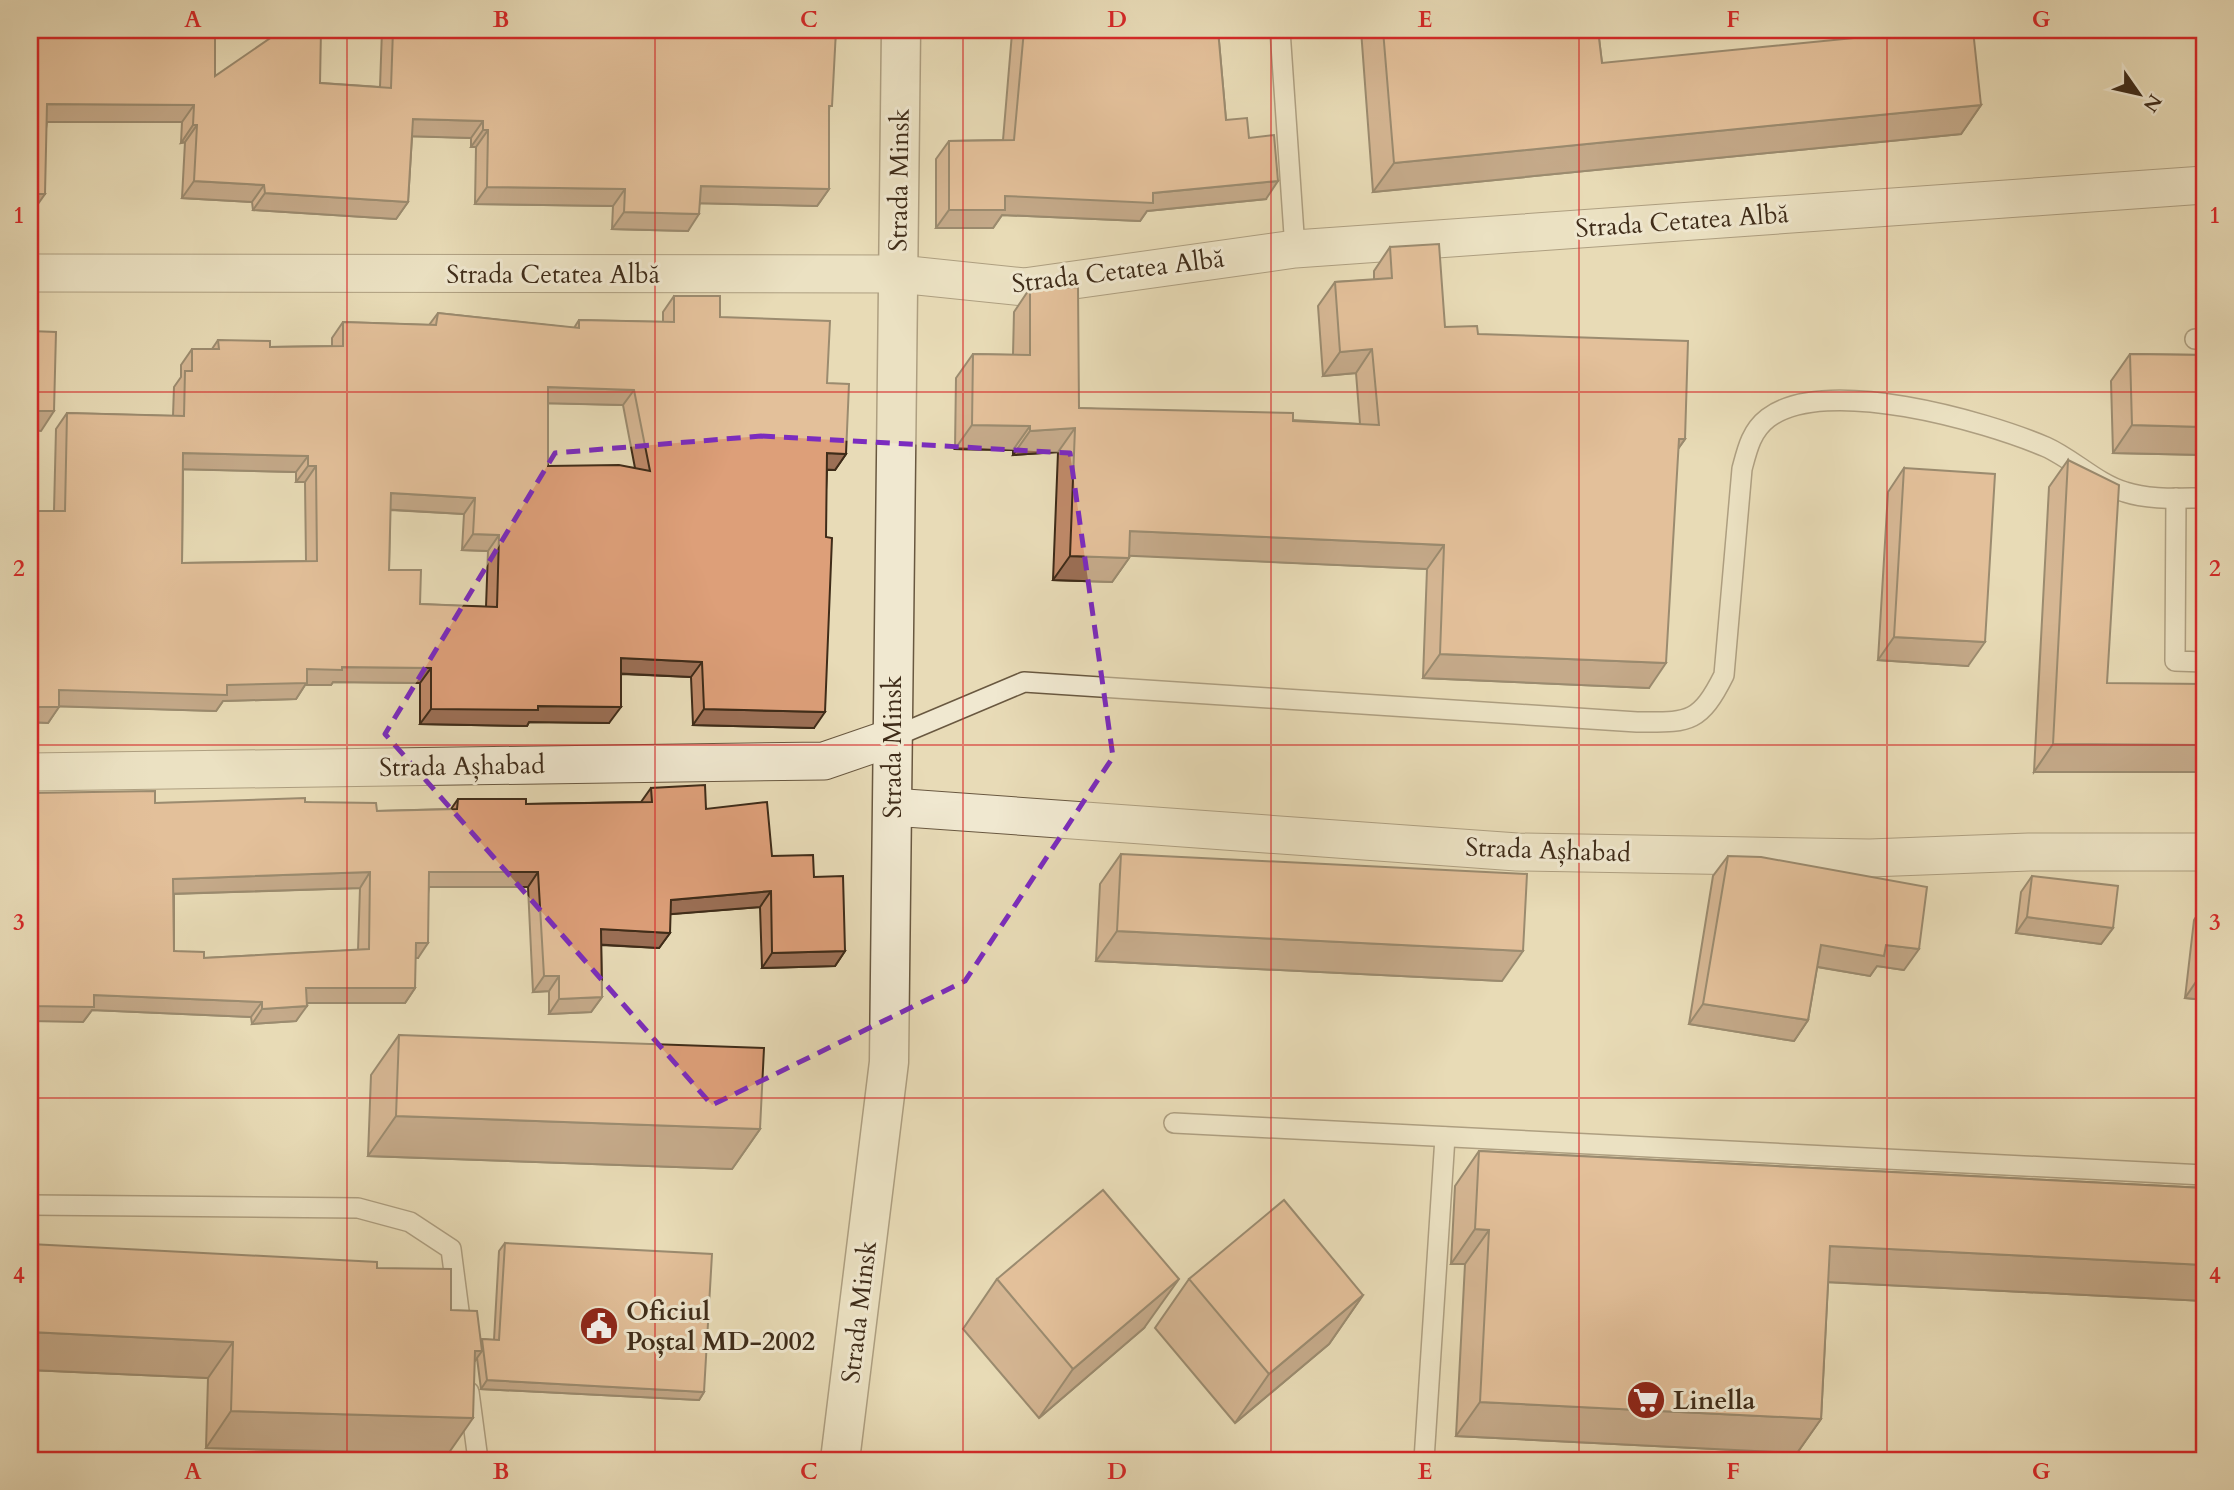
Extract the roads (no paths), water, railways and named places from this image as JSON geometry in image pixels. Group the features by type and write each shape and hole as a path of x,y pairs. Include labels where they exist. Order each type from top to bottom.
{"street":[{"name":"Strada Minsk","path":"839,1460 889,1062 901,30"},
{"name":"Strada Cetatea Albă","path":"30,273 899,274 1024,287 1295,249 2204,185"},
{"name":"Strada Așhabad","path":"30,772 824,761 891,738"},
{"name":"Strada Așhabad","path":"892,807 1517,852 1870,858 2043,852 2204,852"}],"lane":[{"path":"1280,30 1295,249"},
{"path":"891,738 1024,682 1637,722 1684,722 1710,702 1724,676 1742,469 1749,441 1768,418 1801,403 1855,400 1938,412 2047,447 2124,492 2175,498 2204,498"},
{"path":"2175,498 2175,661 2204,662"},
{"path":"1174,1123 2204,1175"},
{"path":"1424,1460 1445,1137"},
{"path":"30,1205 358,1208 410,1222 451,1249 478,1460"}],"place":[{"name":"Oficiul Poștal MD-2002","path":"599,1326"},
{"name":"Linella","path":"1646,1400"}]}
